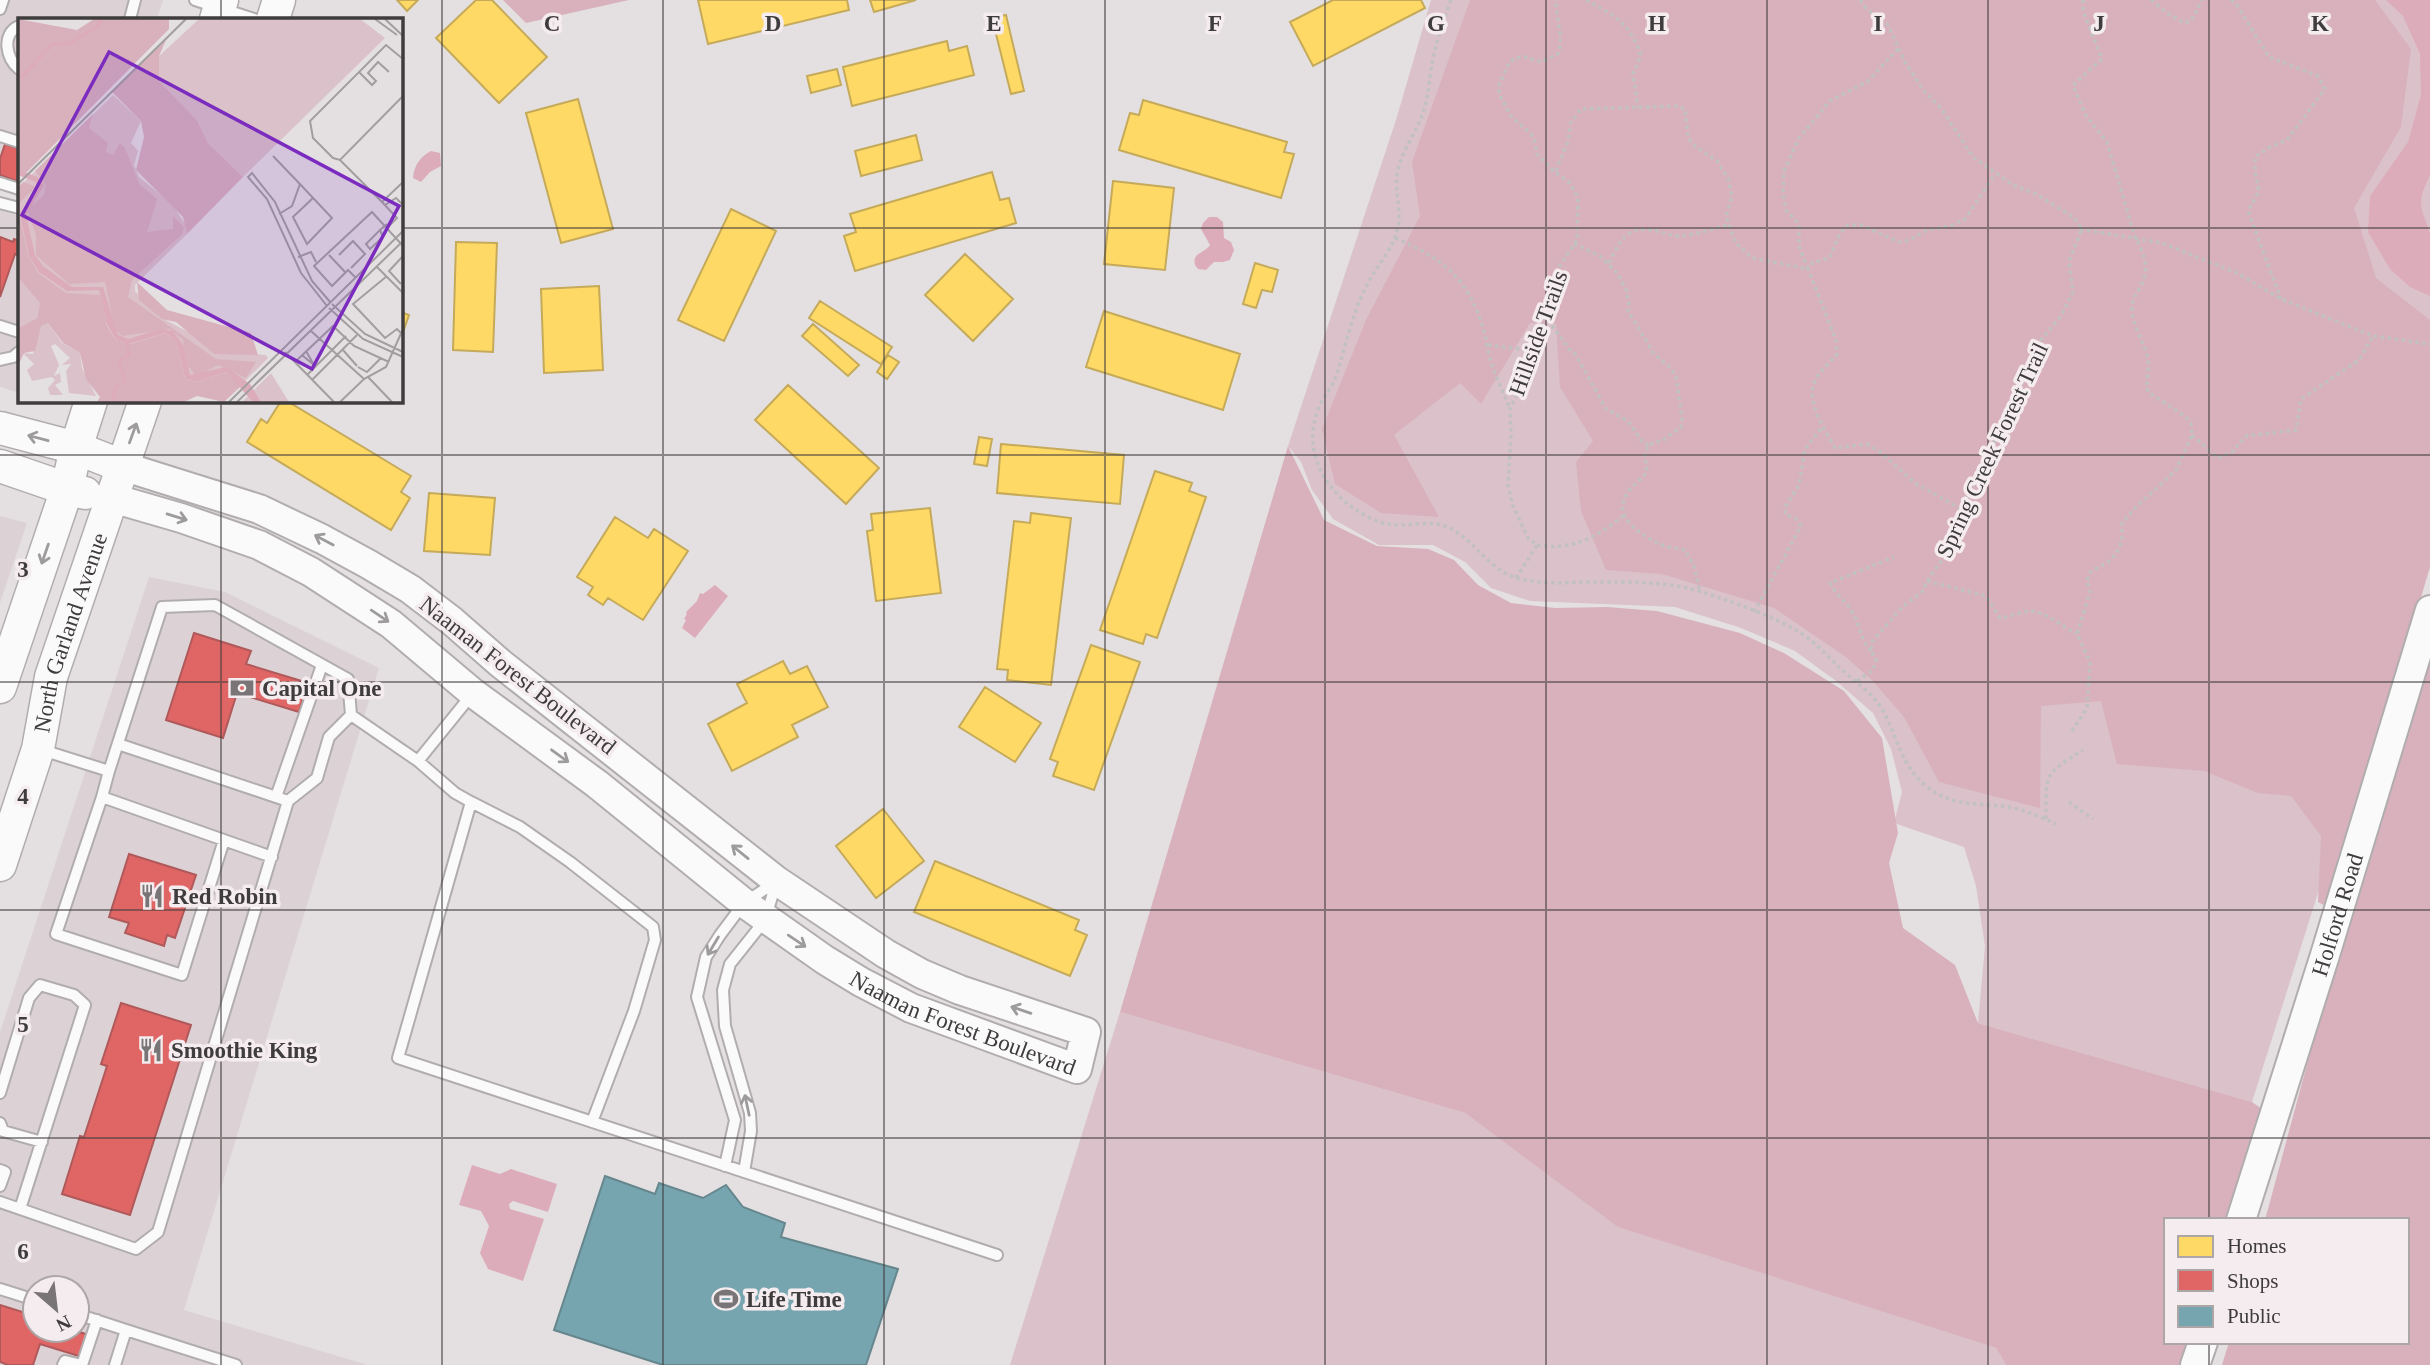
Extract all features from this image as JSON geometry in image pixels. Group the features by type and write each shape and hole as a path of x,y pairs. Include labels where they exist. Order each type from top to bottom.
{"main road":[{"path":"273,18 279,0"},
{"name":"North Garland Avenue","path":"0,687 67,489 91,402"},
{"name":"North Garland Avenue","path":"0,865 38,748 51,677 145,402"},
{"name":"Naaman Forest Boulevard","path":"0,428 76,448 122,466"},
{"name":"Naaman Forest Boulevard","path":"0,466 67,489 112,498"}],"street":[{"name":"Naaman Forest Boulevard","path":"112,498 259,545 311,572 391,624 473,693 597,784 755,911 861,982 911,1008 1077,1069 1086,1032 960,990 922,974 886,954 777,881 410,589 321,539 260,509 122,466"},
{"name":"Holford Road","path":"2242,1218 2430,610"},
{"path":"473,693 500,663"},
{"path":"2195,1365 2202,1344"}],"lane":[{"path":"0,9 3,0"},
{"path":"130,18 135,0"},
{"path":"214,7 251,18"},
{"path":"18,26 8,36 7,43 13,63 18,68"},
{"path":"0,136 18,142"},
{"path":"0,183 18,189"},
{"path":"0,203 18,208"},
{"path":"0,326 18,332"},
{"path":"0,360 18,353"},
{"path":"0,1202 136,1249 158,1232 288,801 317,778 329,737 351,715 348,679 322,664 215,605 162,607 56,934 181,975 224,840"},
{"path":"276,797 322,664"},
{"path":"418,761 473,693"},
{"path":"351,715 418,761 455,793 520,827 570,862 653,927 654,940 634,1011 593,1122"},
{"path":"118,744 288,801"},
{"path":"38,748 108,771"},
{"path":"102,797 272,857"},
{"path":"471,802 398,1058 997,1255"},
{"path":"725,1166 734,1120 697,997 706,957 755,911 777,881"},
{"path":"744,1172 751,1131 750,1113 725,1026 723,990 730,964 755,911 777,881"},
{"path":"0,1093 29,998 40,985 74,995 85,1005 20,1209"},
{"path":"0,1123 3,1131 42,1142"},
{"path":"0,1170 5,1172 0,1186"},
{"path":"0,1289 21,1296"},
{"path":"91,1318 236,1365"},
{"path":"64,1365 65,1362 82,1365 97,1320"},
{"path":"115,1365 126,1330"}],"path":[{"path":"1451,0 1438,33 1423,114 1403,152 1398,168 1395,183 1399,215 1394,238 1364,292 1335,380 1317,411 1313,442 1315,460 1331,489 1352,506 1385,524 1442,525 1465,538 1495,567 1516,578 1553,583 1673,584 1700,591 1805,635 1857,681 1882,709 1905,762 1923,785 1938,795 1969,805 2018,810 2056,824"},
{"name":"Hillside Trails","path":"1537,545 1528,538 1513,506 1508,485 1510,409 1529,350 1543,326 1555,272 1574,244 1578,198 1570,183 1537,154 1534,137 1511,117 1498,87 1508,63 1515,58 1525,57 1541,62 1558,54 1561,38 1556,18 1556,0"},
{"path":"1586,0 1620,19 1637,43 1641,56 1633,74 1638,107"},
{"path":"1860,0 1888,25 1896,37 1898,49 1924,91 1941,108 1973,157 1996,174 2073,217 2080,229 2162,243 2237,273 2281,299 2373,336 2430,344"},
{"path":"2077,634 2090,592 2087,580 2090,572 2116,554 2122,541 2122,523 2176,470 2192,435 2191,424 2186,417 2148,392 2148,357 2132,312 2133,299 2147,270 2142,248 2135,237 2107,142 2085,114 2073,85 2102,58 2083,11 2083,0"},
{"path":"2151,0 2184,23 2190,21 2202,0"},
{"path":"2231,0 2237,5 2269,57 2318,76 2325,89 2287,140 2255,157 2259,191 2248,211 2281,299"},
{"path":"1898,49 1868,81 1830,101 1799,138 1784,172 1783,194 1786,210 1799,224 1799,246 1836,341 1837,354 1816,378 1812,394 1823,426 1835,448 1867,444 1879,451 1914,482 1962,510"},
{"path":"1556,171 1568,141 1571,122 1581,109 1678,106 1685,109 1688,136 1692,144 1717,161 1728,178 1732,197 1726,216 1735,242 1752,258 1808,269"},
{"path":"1808,269 1812,263 1829,258 1836,247 1839,233 1848,225 1861,225 1899,242 1910,240 1927,230 1950,226 1965,219 1996,174"},
{"path":"1648,445 1662,440 1681,427 1676,377 1671,368 1654,354 1628,311 1626,289 1609,263 1622,237 1637,230 1651,230 1675,236 1695,234 1728,224"},
{"name":"Spring Creek Forest Trail","path":"1857,681 1873,670 1876,659 1871,651 1872,642 1892,617 1922,592 1947,553 1962,510 2033,355 2041,340 2061,316 2073,292 2069,261 2080,229"},
{"path":"1394,238 1426,251 1468,289 1478,312 1492,366 1510,409"},
{"name":"Hillside Trails","path":"1574,244 1609,263"},
{"path":"1544,314 1576,355 1606,409 1628,421 1641,440 1648,445"},
{"path":"2192,435 2218,458 2232,452 2246,436 2295,430 2301,399 2360,360 2373,336"},
{"path":"1488,345 1529,350"},
{"path":"1754,612 1801,526 1796,519 1785,514 1786,506 1799,485 1805,449 1823,426"},
{"path":"1648,445 1645,455 1647,472 1627,493 1623,503 1623,516 1630,525 1658,544 1685,550 1694,566 1700,591"},
{"path":"1516,578 1537,545 1555,548 1585,541 1602,533 1623,516"},
{"path":"1871,651 1862,641 1850,607 1834,592 1830,583 1894,557"},
{"path":"1927,581 1986,596 2000,618 2027,611 2043,614 2077,634 2090,662 2087,708 2072,730"},
{"path":"2046,819 2047,776 2083,750"},
{"path":"2069,802 2093,819"}],"shaded area":[{"path":"0,0 163,0 157,18 18,18 18,197 0,190"},
{"path":"503,0 629,0 526,23"},
{"path":"1431,0 2430,0 2430,538 2252,1102 1978,1023 1985,946 1976,886 1964,847 1894,823 1902,792 1891,749 1873,713 1795,651 1741,628 1675,607 1530,601 1491,588 1465,562 1433,545 1379,545 1333,519 1312,490 1301,462 1288,446 1396,120"},
{"path":"1470,0 2375,0 2411,49 2401,127 2354,208 2376,278 2430,320 2430,567 2329,908 2318,902 2321,836 2291,796 2258,793 2204,771 2117,764 2101,701 2041,706 2040,808 1939,782 1904,717 1872,680 1846,657 1774,608 1662,574 1606,570 1581,511 1576,462 1593,441 1560,387 1556,324 1530,323 1481,404 1460,383 1394,435 1439,517 1381,513 1335,484 1322,429 1366,320 1420,216 1412,162"},
{"path":"2386,0 2430,0 2430,175 2421,204 2430,233 2430,296 2410,287 2390,269 2368,232 2370,196 2408,142 2421,95 2420,54 2403,16"},
{"path":"431,151 440,153 441,166 430,172 421,182 413,178 416,165"},
{"path":"0,210 18,216 18,387 16,392 0,387"},
{"path":"1209,217 1217,217 1223,222 1224,238 1231,242 1234,250 1230,260 1214,262 1206,270 1198,269 1195,258 1210,245 1201,229"},
{"path":"1288,446 1324,520 1377,546 1428,549 1454,560 1478,585 1511,603 1555,608 1607,607 1657,611 1740,633 1784,653 1844,691 1882,738 1898,833 1889,863 1903,928 1955,965 1978,1023 2252,1102 2266,1112 2232,1218 2164,1218 2164,1344 2190,1344 2183,1365 2006,1365 1996,1348 1618,1227 1465,1113 1120,1012"},
{"path":"0,516 27,523 0,603"},
{"path":"149,577 225,592 379,668 184,1310 368,1365 0,1365 0,1032"},
{"path":"715,585 728,596 695,638 682,628 686,612 697,601 700,593 703,594"},
{"path":"2430,658 2430,1365 2222,1365 2228,1344 2409,1344 2409,1218 2266,1218 2351,902"},
{"path":"1120,1012 1465,1113 1619,1227 1996,1348 2006,1365 1010,1365"},
{"path":"472,1165 500,1174 511,1169 557,1184 548,1212 513,1201 509,1204 510,1209 544,1219 523,1281 488,1269 480,1253 489,1226 481,1211 459,1205"}],"building: Homes":[{"path":"397,0 418,0 407,11"},
{"path":"476,0 492,0 547,57 499,103 436,38"},
{"path":"698,0 847,0 849,10 708,44"},
{"path":"870,0 916,0 874,12"},
{"path":"1333,0 1421,0 1425,8 1313,66 1290,22"},
{"path":"1006,15 1024,91 1011,94 992,18"},
{"path":"947,41 949,51 967,46 974,75 852,106 843,67"},
{"path":"837,69 841,85 811,93 807,76"},
{"path":"578,99 613,229 561,243 526,113"},
{"path":"1143,100 1287,142 1284,152 1294,154 1281,198 1119,150 1130,113 1139,115"},
{"path":"916,135 922,160 861,176 855,151"},
{"path":"992,172 1000,200 1009,198 1016,223 855,271 844,236 856,232 850,214"},
{"path":"1113,181 1174,188 1165,270 1104,264"},
{"path":"731,209 776,231 724,341 678,320"},
{"path":"456,242 497,243 493,352 453,350"},
{"path":"965,254 1013,299 973,341 925,295"},
{"path":"1255,263 1278,270 1272,292 1262,290 1256,308 1243,304"},
{"path":"599,286 603,370 544,373 541,289"},
{"path":"820,301 892,347 881,364 809,318"},
{"path":"1104,311 1240,354 1223,410 1086,367"},
{"path":"402,312 409,315 402,335"},
{"path":"813,324 859,365 848,376 802,336"},
{"path":"888,355 899,362 887,379 877,372"},
{"path":"788,385 879,468 846,504 755,420"},
{"path":"280,402 289,402 411,476 401,492 410,498 391,530 247,442 261,419 267,423"},
{"path":"979,437 992,439 987,466 974,464"},
{"path":"1001,444 1124,455 1120,504 997,493"},
{"path":"1155,471 1192,483 1189,491 1206,497 1157,638 1146,634 1143,644 1100,630"},
{"path":"429,493 495,498 490,555 424,551"},
{"path":"930,508 941,593 876,601 867,531 873,530 871,514"},
{"path":"1031,513 1071,518 1051,685 1007,680 1008,670 997,669 1014,521 1030,523"},
{"path":"615,517 648,538 654,529 688,551 643,620 608,598 603,605 588,595 593,587 577,577"},
{"path":"1091,645 1140,662 1094,790 1053,776 1058,762 1050,759"},
{"path":"783,661 790,674 807,666 828,707 792,725 798,737 732,771 708,724 747,703 737,684"},
{"path":"985,687 1041,723 1015,762 959,727"},
{"path":"883,809 924,861 876,898 836,846"},
{"path":"935,861 1079,920 1075,930 1087,935 1070,976 914,912"}],"building: Shops":[{"path":"5,144 18,149 18,182 0,175 0,159"},
{"path":"0,237 13,242 14,239 18,241 18,256 15,254 0,297"},
{"name":"Capital One","path":"194,633 251,651 246,664 308,683 299,712 237,693 223,738 166,720"},
{"name":"Red Robin","path":"129,854 196,875 175,938 167,935 164,946 125,933 129,923 109,917"},
{"path":"121,1003 191,1025 130,1215 62,1194 80,1136 84,1137 107,1066 101,1064"},
{"path":"0,1305 21,1312 21,1344 40,1344 33,1365 8,1365 0,1362"},
{"path":"40,1344 86,1344 82,1357"}],"building: Public":[{"name":"Life Time","path":"605,1176 655,1194 659,1183 703,1198 726,1185 743,1207 785,1223 781,1237 898,1269 866,1365 663,1365 554,1330"}],"place":[{"name":"Capital One","path":"242,688"},
{"name":"Red Robin","path":"152,896"},
{"name":"Smoothie King","path":"151,1050"},
{"name":"Life Time","path":"726,1299"}]}
